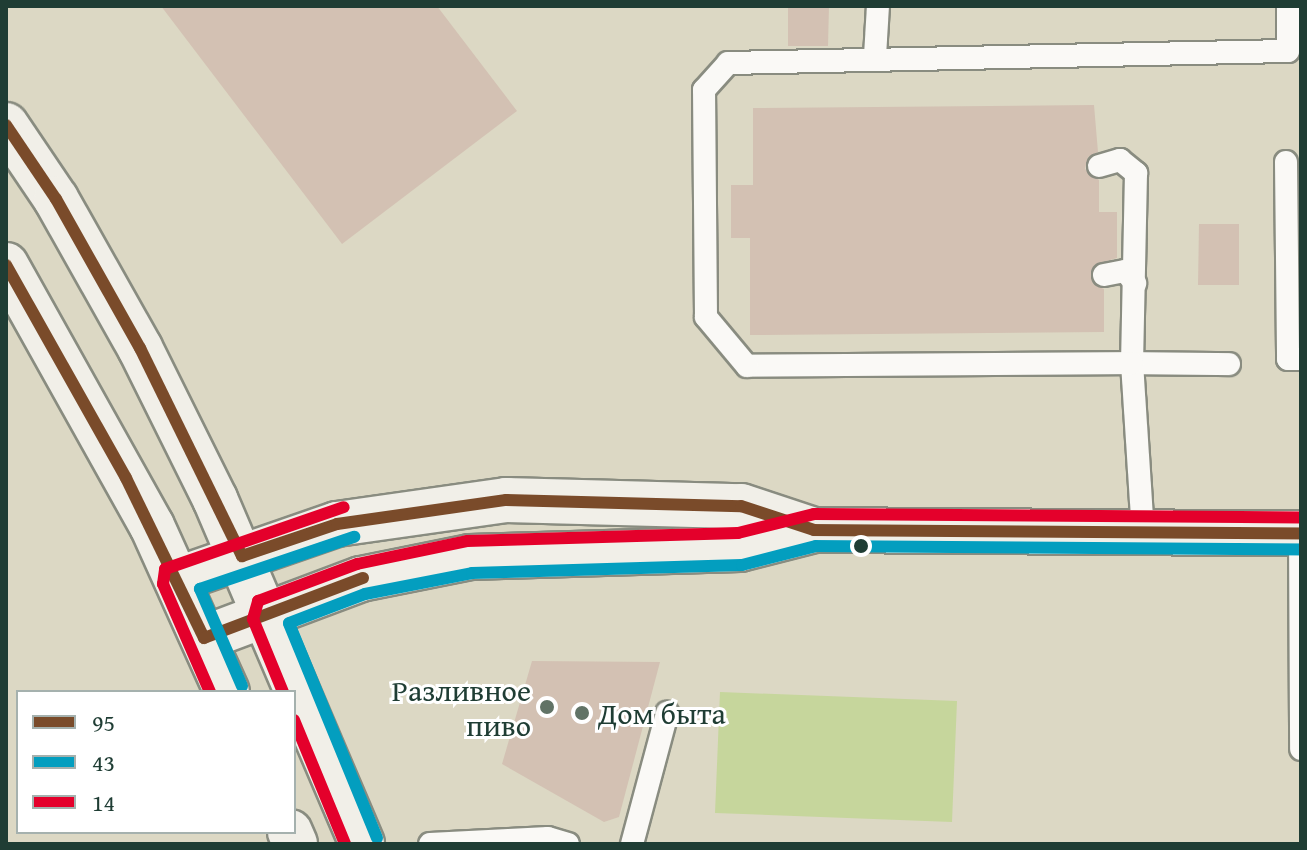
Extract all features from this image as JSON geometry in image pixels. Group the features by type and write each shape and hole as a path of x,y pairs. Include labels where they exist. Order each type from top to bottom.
{"street":[{"path":"6,125 56,199 140,348 268,614 362,844"},
{"path":"6,265 178,579 226,690"},
{"path":"178,579 337,524 506,500 741,506 814,530"},
{"path":"204,638 361,579 470,557 740,549 814,530 1300,533"}],"lane":[{"path":"875,56 878,6"},
{"path":"1229,364 747,366 706,317 704,90 728,63 875,56 1288,51 1288,6"},
{"path":"1099,166 1120,160 1136,173 1132,363 1143,533"},
{"path":"1286,162 1288,359 1301,359"},
{"path":"1104,275 1125,271 1135,283"},
{"path":"1300,533 1301,749"},
{"path":"632,844 667,713"},
{"path":"430,844 548,838 568,844"}],"green space":[{"path":"720,692 957,701 952,822 715,813"}],"building":[{"path":"161,6 437,6 517,111 342,244"},
{"path":"788,6 829,6 828,46 788,46"},
{"path":"1094,105 1098,152 1088,157 1085,169 1099,180 1099,212 1117,212 1117,258 1096,264 1091,271 1093,284 1104,289 1104,332 750,335 750,238 731,238 731,185 753,185 753,108"},
{"path":"1199,224 1239,224 1239,285 1198,285"},
{"name":"Дом быта","path":"532,661 660,662 619,817 604,822 502,764"}],"transit line":[{"name":"95","path":"6,125 56,199 140,348 242,556 337,524 506,500 741,506 814,530 1301,533"},
{"name":"95","path":"6,265 126,478 204,638 363,578"},
{"name":"14","path":"209,690 163,584 165,569 344,507"},
{"name":"14","path":"282,690 253,619 258,601 357,564 467,541 738,533 814,514 1301,517"},
{"name":"43","path":"242,686 200,589 354,537"},
{"name":"43","path":"377,838 289,623 365,594 472,573 742,565 816,546 1301,549"},
{"name":"14","path":"296,725 345,844"}],"place":[{"name":"Разливное пиво","path":"547,707"},
{"name":"Дом быта","path":"582,713"}]}
